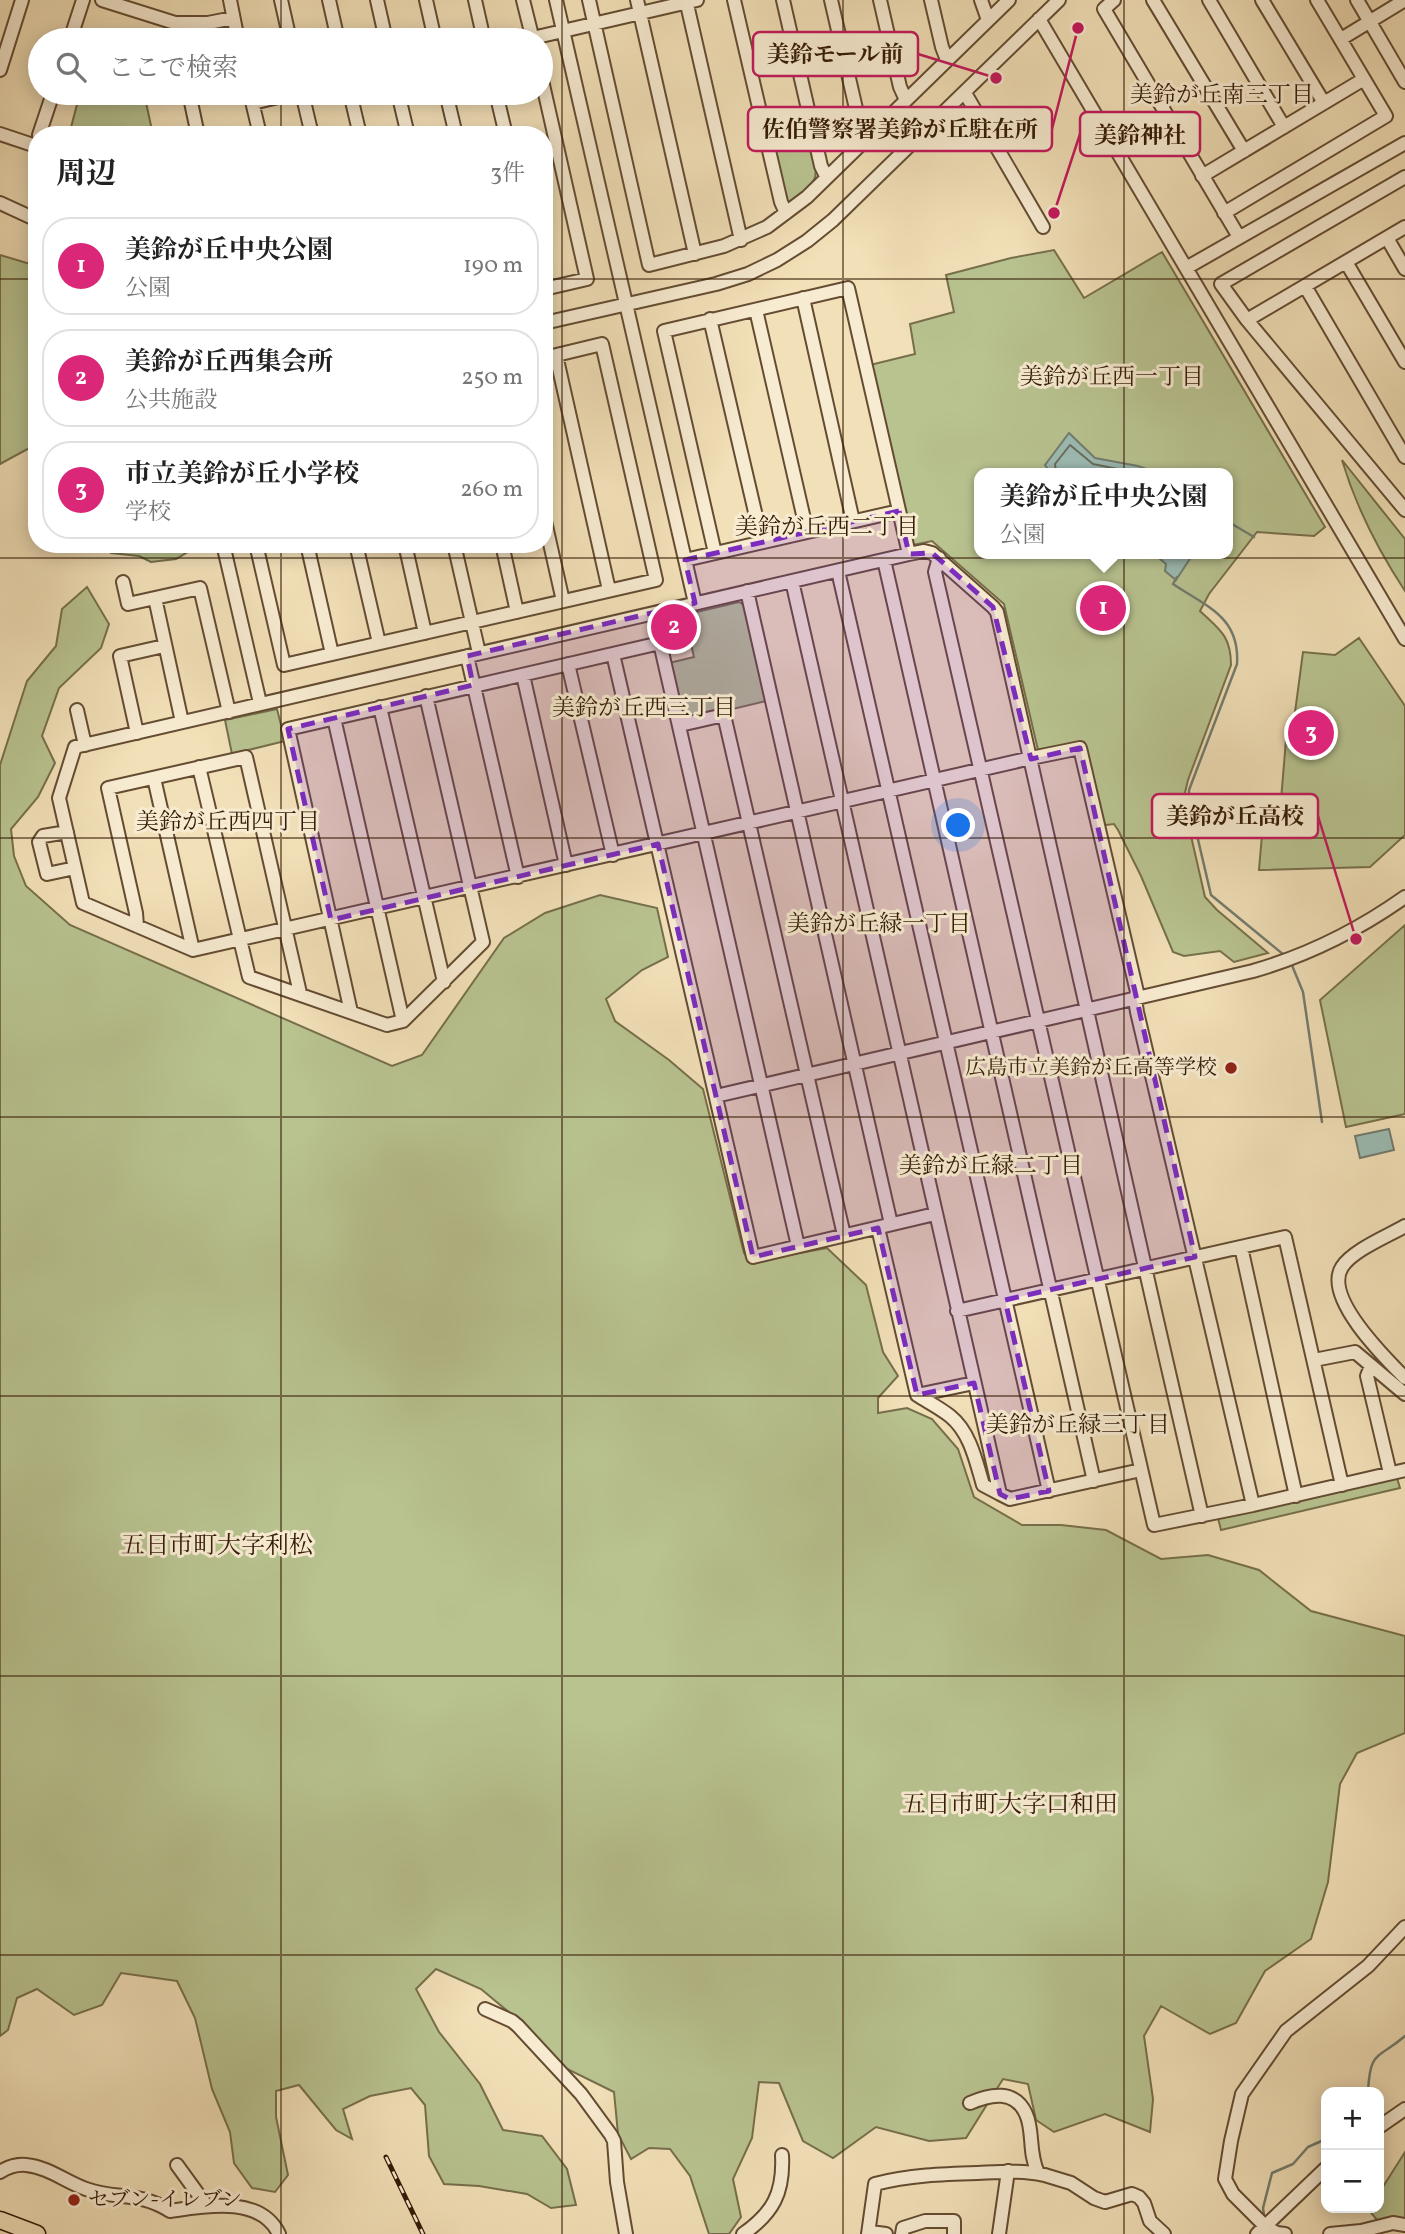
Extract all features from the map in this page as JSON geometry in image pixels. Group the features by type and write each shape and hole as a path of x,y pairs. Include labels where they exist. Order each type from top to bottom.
{"main road":[{"path":"0,2220 37,2234"}],"street":[{"path":"0,70 22,0"},
{"path":"74,28 83,0"},
{"path":"103,0 175,23 208,23 233,18"},
{"path":"230,0 235,28"},
{"path":"281,0 287,28"},
{"path":"329,0 335,28"},
{"path":"377,0 383,28"},
{"path":"426,0 432,28"},
{"path":"475,0 481,28"},
{"path":"523,0 528,28"},
{"path":"556,0 695,603"},
{"path":"589,0 649,265 741,240 786,213 807,197 1009,0"},
{"path":"734,0 786,213"},
{"path":"783,0 821,166 826,176"},
{"path":"831,0 860,126 867,138"},
{"path":"880,0 900,87 906,100"},
{"path":"931,0 947,60"},
{"path":"981,0 988,20"},
{"path":"553,321 716,284 748,274 807,241 833,220 1059,0"},
{"path":"1114,0 1104,9 1239,237"},
{"path":"1153,0 1244,151"},
{"path":"1209,0 1284,127"},
{"path":"1262,0 1324,103"},
{"path":"1224,213 1386,116 1317,0"},
{"path":"1357,0 1405,82"},
{"path":"553,34 594,24 639,6 690,1 741,240"},
{"path":"1341,39 1399,2 1405,18"},
{"path":"639,6 695,254"},
{"path":"1039,19 1405,639"},
{"path":"175,23 176,28"},
{"path":"1202,176 1364,79"},
{"path":"965,93 1043,227"},
{"path":"42,126 49,105"},
{"path":"192,105 196,126"},
{"path":"253,105 258,126"},
{"path":"305,105 310,126"},
{"path":"353,105 358,126"},
{"path":"401,105 406,126"},
{"path":"449,105 454,126"},
{"path":"499,105 504,126"},
{"path":"548,105 552,126"},
{"path":"553,129 587,279 553,287"},
{"path":"0,134 28,143"},
{"path":"1186,268 1405,143"},
{"path":"1405,177 1221,284 1247,320 1405,510"},
{"path":"0,203 28,216"},
{"path":"1247,320 1405,228"},
{"path":"1387,238 1405,269"},
{"path":"1346,262 1405,362"},
{"path":"1305,286 1405,457"},
{"path":"715,552 664,331 848,288 909,554"},
{"path":"803,298 853,521"},
{"path":"756,310 807,532"},
{"path":"710,320 762,542"},
{"path":"258,553 284,665 656,580 602,344 553,355"},
{"path":"553,368 609,590"},
{"path":"685,560 899,511"},
{"path":"1202,1516 1144,1268 1031,758 997,612 939,558 924,551 909,554 75,747 59,798 83,903 194,950 331,920 1031,758 1080,748 1137,992 1135,999 1253,1505"},
{"path":"225,553 260,703"},
{"path":"309,553 332,654"},
{"path":"358,553 379,643"},
{"path":"407,553 425,633"},
{"path":"456,553 471,622 473,685 518,877"},
{"path":"504,553 517,612"},
{"path":"553,553 564,601"},
{"path":"939,558 935,572 1154,1525 1405,1470"},
{"path":"884,560 1094,1481"},
{"path":"838,570 1049,1491"},
{"path":"792,581 1000,1493"},
{"path":"123,582 128,604 200,588 229,712"},
{"path":"747,591 854,1063 917,1395 952,1417 974,1452 983,1485 1010,1499 1141,1471"},
{"path":"155,598 182,722"},
{"path":"351,1012 288,729 660,643 798,1246"},
{"path":"137,733 120,656 164,646"},
{"path":"613,654 753,1257 935,1214"},
{"path":"568,664 613,855"},
{"path":"523,674 566,865"},
{"path":"199,767 249,977 387,1026 403,1021 483,942 426,696"},
{"path":"380,708 444,982"},
{"path":"76,710 85,745"},
{"path":"680,725 724,715 844,1235"},
{"path":"334,718 403,1021"},
{"path":"137,926 108,788 246,757 300,993"},
{"path":"154,778 194,950"},
{"path":"67,832 43,836 39,842 47,874 75,868"},
{"path":"716,1096 1253,971 1298,957 1367,924 1405,897"},
{"path":"1405,1226 1350,1258 1341,1269 1338,1283 1341,1295 1368,1338 1405,1378"},
{"path":"957,1311 1285,1237 1342,1485"},
{"path":"1241,1247 1296,1496"},
{"path":"1314,1360 1355,1352 1405,1394"},
{"path":"1371,1366 1367,1376 1390,1474"},
{"path":"917,1395 974,1383"},
{"path":"1285,2234 1262,2231 1233,2194 1225,2179 1242,2094 1286,2031 1368,1966 1405,1927"},
{"path":"485,2009 518,2026 581,2094 611,2134 626,2234"},
{"path":"970,2103 998,2094 1017,2103 1027,2118 1033,2163 1038,2173 1070,2183 1105,2202 1132,2194 1139,2197 1150,2221 1164,2234"},
{"path":"1384,2124 1405,2109"},
{"path":"743,2234 758,2224 772,2204 781,2184 782,2155"},
{"path":"0,2172 8,2166 26,2165 54,2173 87,2190 155,2202 170,2211 206,2204 226,2206 265,2216 274,2224 279,2234"},
{"path":"177,2165 206,2204"},
{"path":"886,2234 869,2233 875,2184 901,2177 1008,2171 1044,2175"},
{"path":"999,2234 1008,2171"},
{"path":"1262,2231 1321,2173"},
{"path":"902,2234 903,2228 925,2221 954,2221 954,2234"},
{"path":"1330,2234 1361,2231 1393,2223 1405,2225"}],"highlighted area":[{"path":"899,511 909,554 932,553 993,607 1031,759 1080,748 1195,1257 1005,1300 1049,1491 1010,1499 1000,1494 974,1383 917,1395 878,1228 753,1257 658,844 331,920 288,729 473,685 467,656 695,603 685,560"}],"green space":[{"path":"77,105 147,105 151,126 71,126"},
{"path":"810,144 815,178 792,203 785,201 773,152"},
{"path":"1054,250 1084,298 1162,252 1325,527 1314,536 1257,532 1209,594 1200,611 1219,629 1226,640 1231,665 1188,780 1183,801 1205,897 1268,953 1234,962 1220,951 1184,956 1173,952 1118,830 1114,824 1106,825 1102,822 1084,742 1040,752 1038,750 1004,604 932,541 913,545 870,365 915,354 910,324 954,312 946,275"},
{"path":"0,255 28,263 28,449 0,464"},
{"path":"1342,460 1405,539 1405,591 1369,528"},
{"path":"111,553 186,553 176,559 151,562 139,556"},
{"path":"87,587 109,624 101,648 59,688 42,736 55,763 38,797 11,829 14,856 26,886 70,925 392,1066 422,1055 504,938 545,913 600,895 657,908 668,957 642,970 606,999 615,1021 669,1060 703,1089 744,1253 751,1262 827,1248 866,1285 883,1352 898,1376 878,1398 878,1413 907,1408 932,1419 958,1449 974,1497 1022,1525 1061,1525 1106,1530 1161,1559 1208,1555 1259,1570 1311,1611 1405,1636 1405,1733 1357,1753 1340,1784 1328,1882 1311,1939 1265,1971 1236,2023 1210,2034 1161,2006 1144,2036 1153,2099 1150,2132 1105,2114 1054,2132 1036,2120 1028,2084 1003,2079 966,2138 929,2141 876,2127 833,2158 803,2141 779,2083 759,2082 752,2138 733,2179 741,2217 729,2234 709,2234 690,2176 670,2149 649,2148 631,2159 618,2134 614,2092 559,2065 511,2014 481,1989 436,1969 416,1989 439,2032 480,2084 503,2130 542,2136 567,2169 576,2205 551,2208 527,2194 479,2186 444,2184 429,2156 425,2105 411,2088 370,2096 343,2109 352,2139 336,2130 299,2085 276,2091 276,2117 288,2175 275,2192 252,2188 234,2163 230,2132 212,2089 195,2018 177,1981 121,1973 102,2005 74,2015 37,1989 17,1998 8,2030 0,2036 0,765 27,681 56,646 62,609"},
{"path":"739,602 744,605 766,701 687,720 680,715 669,663 694,657 684,615"},
{"path":"1359,638 1405,706 1405,835 1370,867 1259,870 1265,800 1281,800 1286,740 1292,735 1303,652 1335,655"},
{"path":"277,709 285,741 232,754 225,720"},
{"path":"1405,925 1405,1114 1346,1127 1320,1000"},
{"path":"1397,1478 1400,1488 1221,1530 1218,1518"},
{"path":"1405,2152 1405,2218 1377,2220 1371,2213 1384,2213 1384,2185"}],"water":[{"path":"1069,433 1095,458 1144,468 1047,468 1045,465"},
{"path":"1160,559 1190,559 1176,580 1165,571 1166,564"},
{"path":"1389,1129 1394,1150 1360,1158 1355,1136"}],"waterway":[{"path":"1233,525 1254,537"},
{"path":"1177,577 1173,584 1209,607 1227,624 1237,648 1237,664 1189,790 1189,801 1211,895 1284,955"},
{"path":"1291,963 1303,992 1322,1122"},
{"path":"1368,2087 1373,2062 1405,2036"},
{"path":"1264,2215 1263,2208 1272,2173 1293,2164 1308,2147 1321,2141"}],"railway":[{"path":"386,2157 423,2234"}],"place":[{"name":"佐伯警察署美鈴が丘駐在所","path":"1078,28"},
{"name":"美鈴モール前","path":"996,78"},
{"name":"美鈴神社","path":"1054,213"},
{"name":"美鈴が丘中央公園","path":"1103,608"},
{"name":"美鈴が丘西集会所","path":"674,627"},
{"name":"市立美鈴が丘小学校","path":"1311,733"},
{"name":"美鈴が丘高校","path":"1356,939"},
{"name":"広島市立美鈴が丘高等学校","path":"1231,1068"},
{"name":"セブン-イレブン","path":"74,2200"}],"district":[{"name":"美鈴が丘南三丁目","path":"1222,96"},
{"name":"美鈴が丘西一丁目","path":"1112,378"},
{"name":"美鈴が丘西二丁目","path":"827,528"},
{"name":"美鈴が丘西三丁目","path":"644,709"},
{"name":"美鈴が丘西四丁目","path":"228,823"},
{"name":"美鈴が丘緑一丁目","path":"879,925"},
{"name":"美鈴が丘緑二丁目","path":"991,1167"},
{"name":"美鈴が丘緑三丁目","path":"1078,1426"},
{"name":"五日市町大字利松","path":"217,1547"},
{"name":"五日市町大字口和田","path":"1010,1806"}]}
